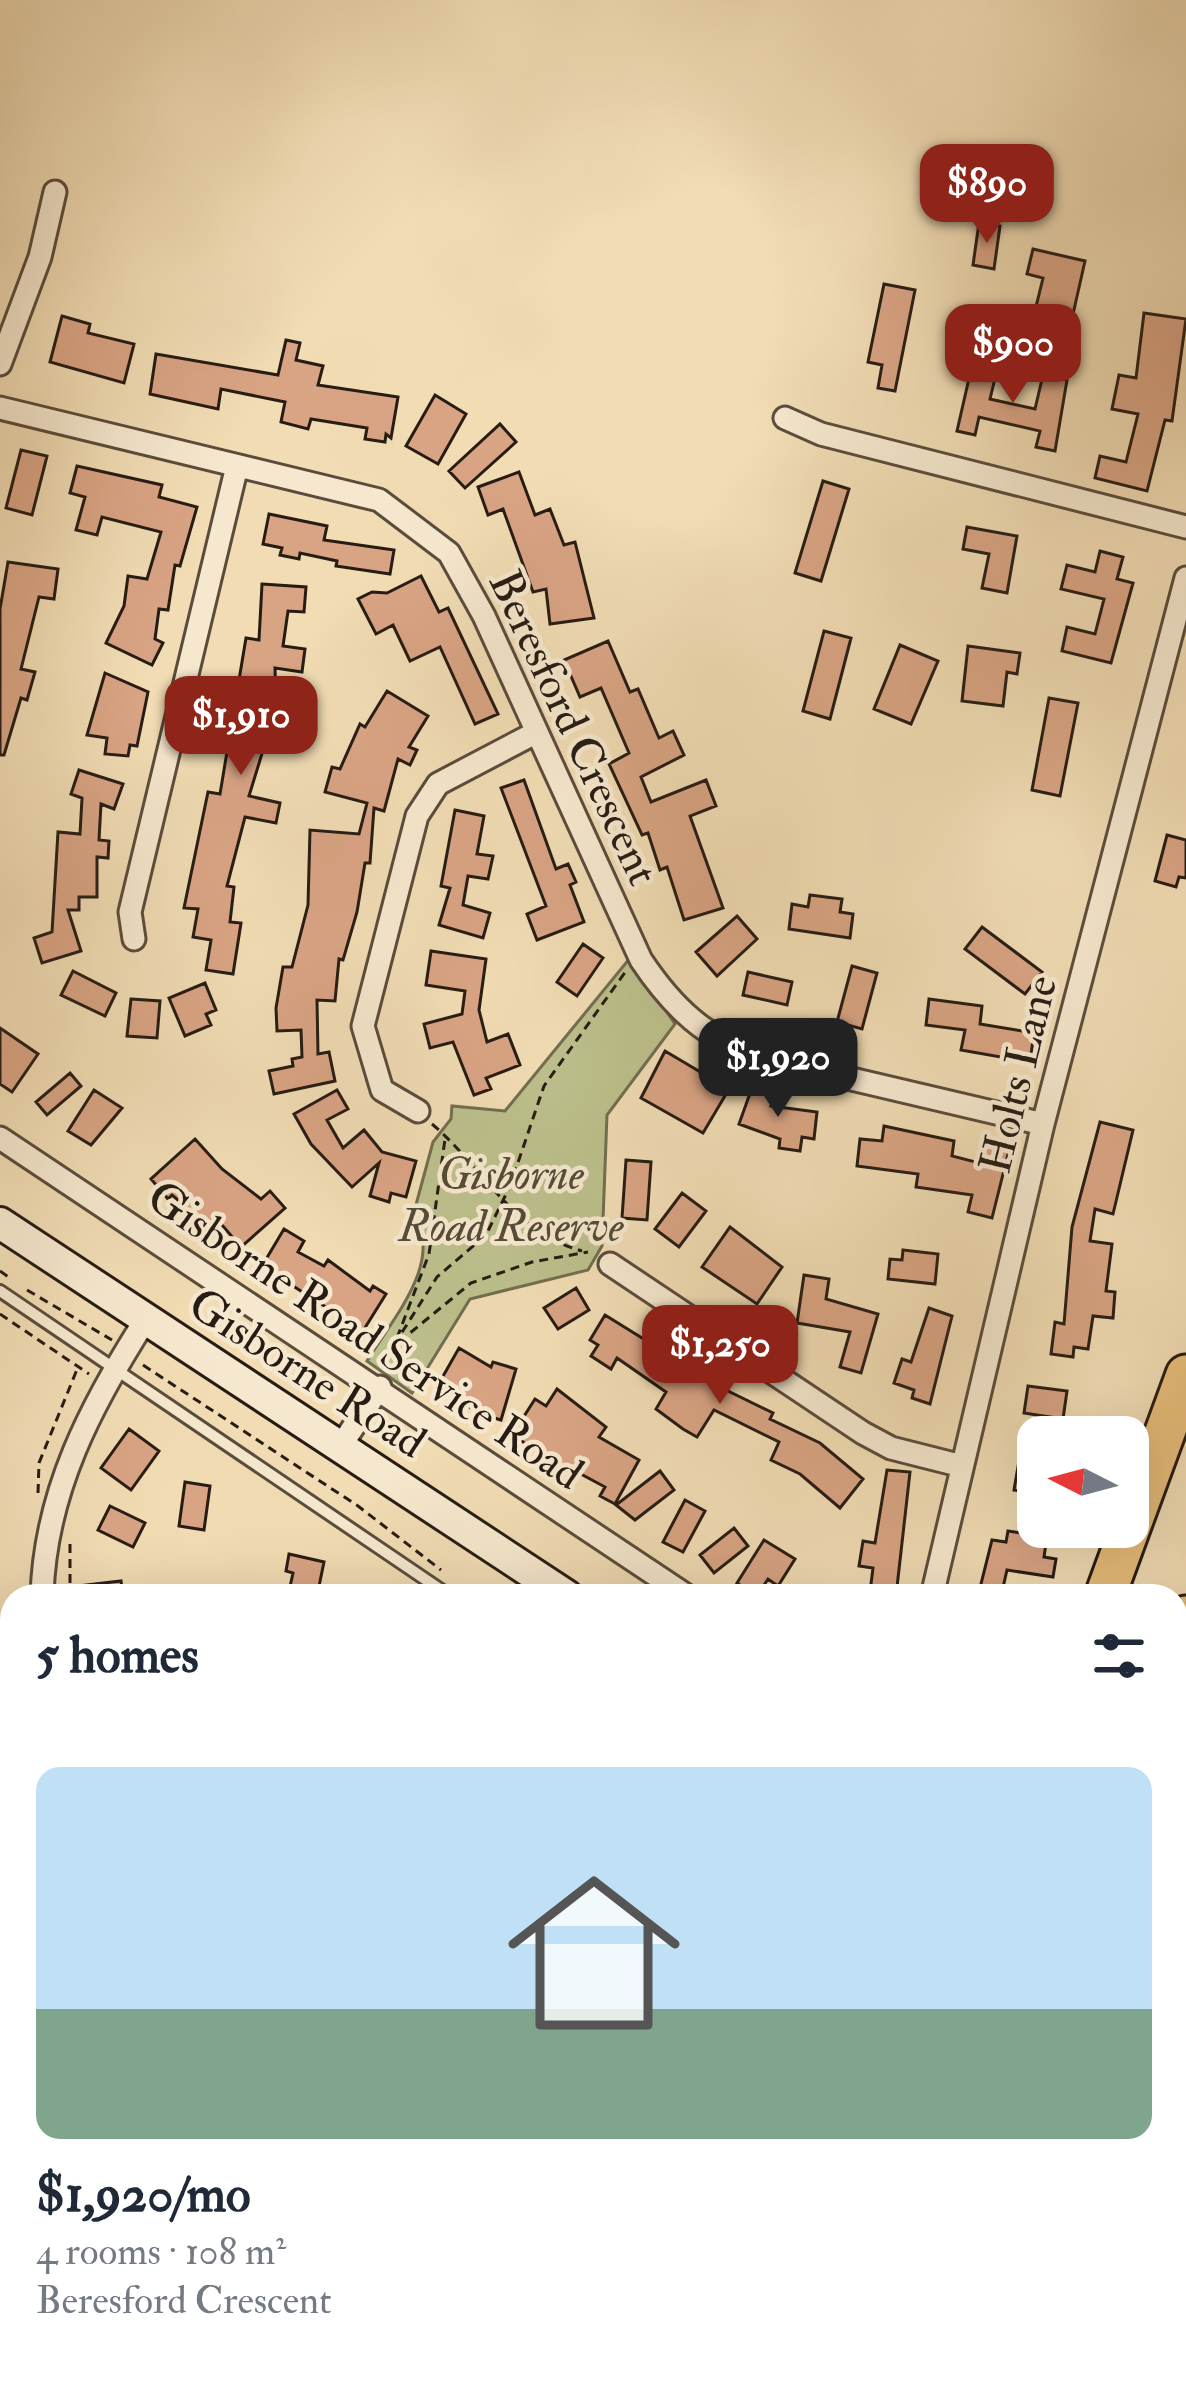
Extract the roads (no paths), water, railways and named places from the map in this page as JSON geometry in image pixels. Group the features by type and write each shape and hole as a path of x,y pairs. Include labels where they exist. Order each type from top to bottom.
{"highway":[{"path":"1109,1584 1186,1375"}],"main road":[{"name":"Gisborne Road","path":"0,1223 549,1584"}],"street":[{"path":"0,364 40,257 55,191"},
{"name":"Beresford Crescent","path":"0,408 379,500 449,553 639,957 672,1006 724,1045 1043,1124"},
{"path":"785,418 821,434 1186,527"},
{"path":"134,939 130,913 237,466"},
{"name":"Holts Lane","path":"935,1584 1043,1124 1186,578"},
{"path":"418,1111 382,1090 363,1026 417,816 439,784 537,732"},
{"name":"Gisborne Road Service Road","path":"0,1138 372,1381 669,1584"},
{"path":"610,1264 863,1433 891,1448 962,1466"},
{"path":"43,1584 51,1513 115,1368 146,1319"},
{"path":"340,1447 372,1381"}],"lane":[{"path":"0,1291 432,1584"}],"park label":[{"name":"Gisborne Road Reserve","path":"511,1199"}]}
